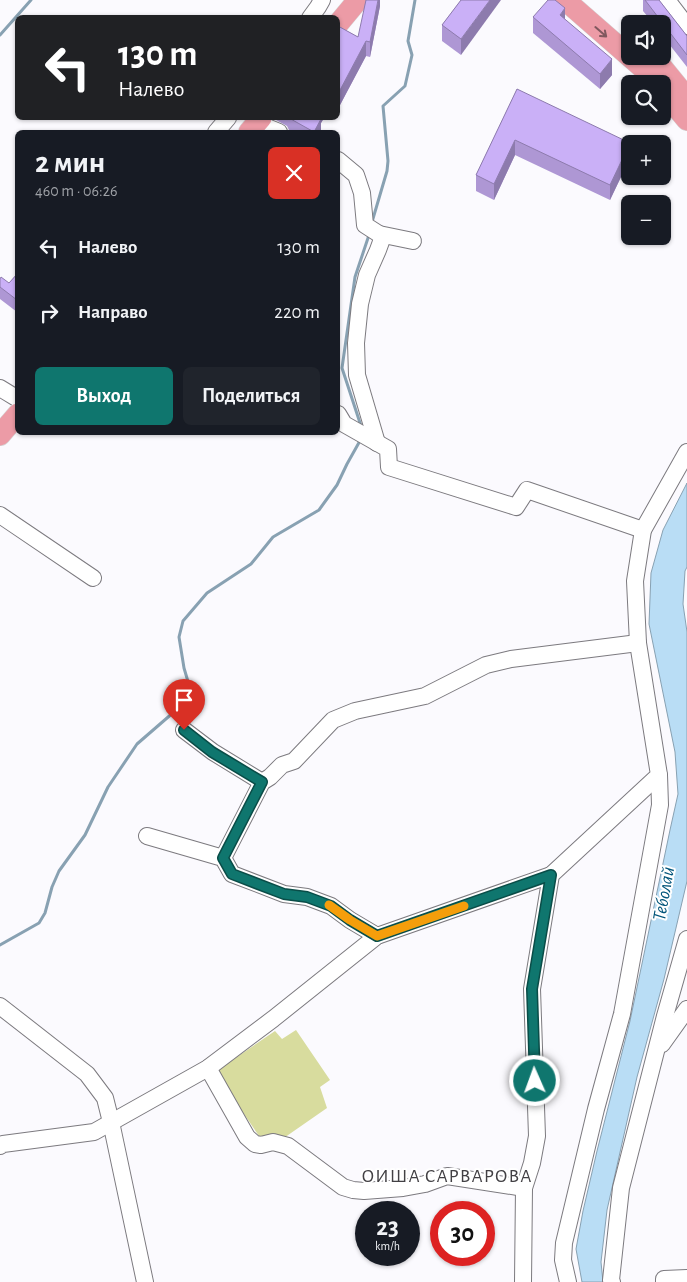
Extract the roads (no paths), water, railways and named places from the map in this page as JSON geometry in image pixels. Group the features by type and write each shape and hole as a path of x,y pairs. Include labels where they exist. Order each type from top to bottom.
{"main road":[{"path":"337,15 340,0"},
{"path":"340,22 358,0"},
{"path":"564,0 651,75"},
{"path":"586,0 621,30"},
{"path":"660,65 687,98"},
{"path":"671,101 687,120"},
{"path":"0,434 15,417"}],"street":[{"path":"312,15 322,0"},
{"path":"667,0 687,26"},
{"path":"218,130 226,120"},
{"path":"256,124 273,130"},
{"path":"340,162 356,175 362,192 365,225 379,234 413,241"},
{"path":"367,437 357,375 356,343 360,304 366,275 382,239 379,234"},
{"path":"340,417 344,424 388,449 389,467 516,507 527,490 643,530"},
{"path":"568,1282 563,1260 564,1243 596,1109 622,1014 660,805 659,775 638,643 635,581 643,530 687,452"},
{"path":"0,516 93,578"},
{"path":"223,858 262,782 282,765 294,761 333,720 355,711 425,696 486,665 511,659 638,643"},
{"path":"184,730 212,752 262,782"},
{"path":"0,1146 3,1144 94,1132 208,1068 377,936 551,875 659,775"},
{"path":"147,836 223,858 232,874 284,894 307,897 331,906 377,936"},
{"path":"523,1282 524,1188 532,1163 537,1136 532,989 551,875"},
{"path":"612,1282 621,1188 686,946"},
{"path":"0,1006 87,1074 105,1098 145,1282"},
{"path":"656,1052 687,1009"},
{"path":"208,1068 247,1137 255,1144 261,1145 273,1142 288,1146 343,1187 353,1190 403,1188 425,1184 448,1176 524,1188"},
{"path":"664,1282 664,1279 687,1278"}],"water":[{"name":"Теболай","path":"687,483 687,567 685,571 683,604 687,632 687,881 664,979 637,1077 607,1210 601,1262 603,1282 582,1282 576,1249 583,1211 630,1021 678,794 675,752 649,624 651,573 663,530"}],"waterway":[{"path":"18,15 31,0"},
{"path":"372,222 387,171 388,161 383,106 405,86 412,55 408,41 415,0"},
{"path":"0,35 15,18"},
{"path":"361,426 342,368 355,277 369,235"},
{"path":"0,945 39,923 45,913 52,887 59,871 85,835 108,787 137,744 182,705 189,685 179,637 183,621 207,593 251,564 273,537 319,510 337,485 361,439"}],"district":[{"name":"ОИША САРВАРОВА","path":"447,1176"}]}
